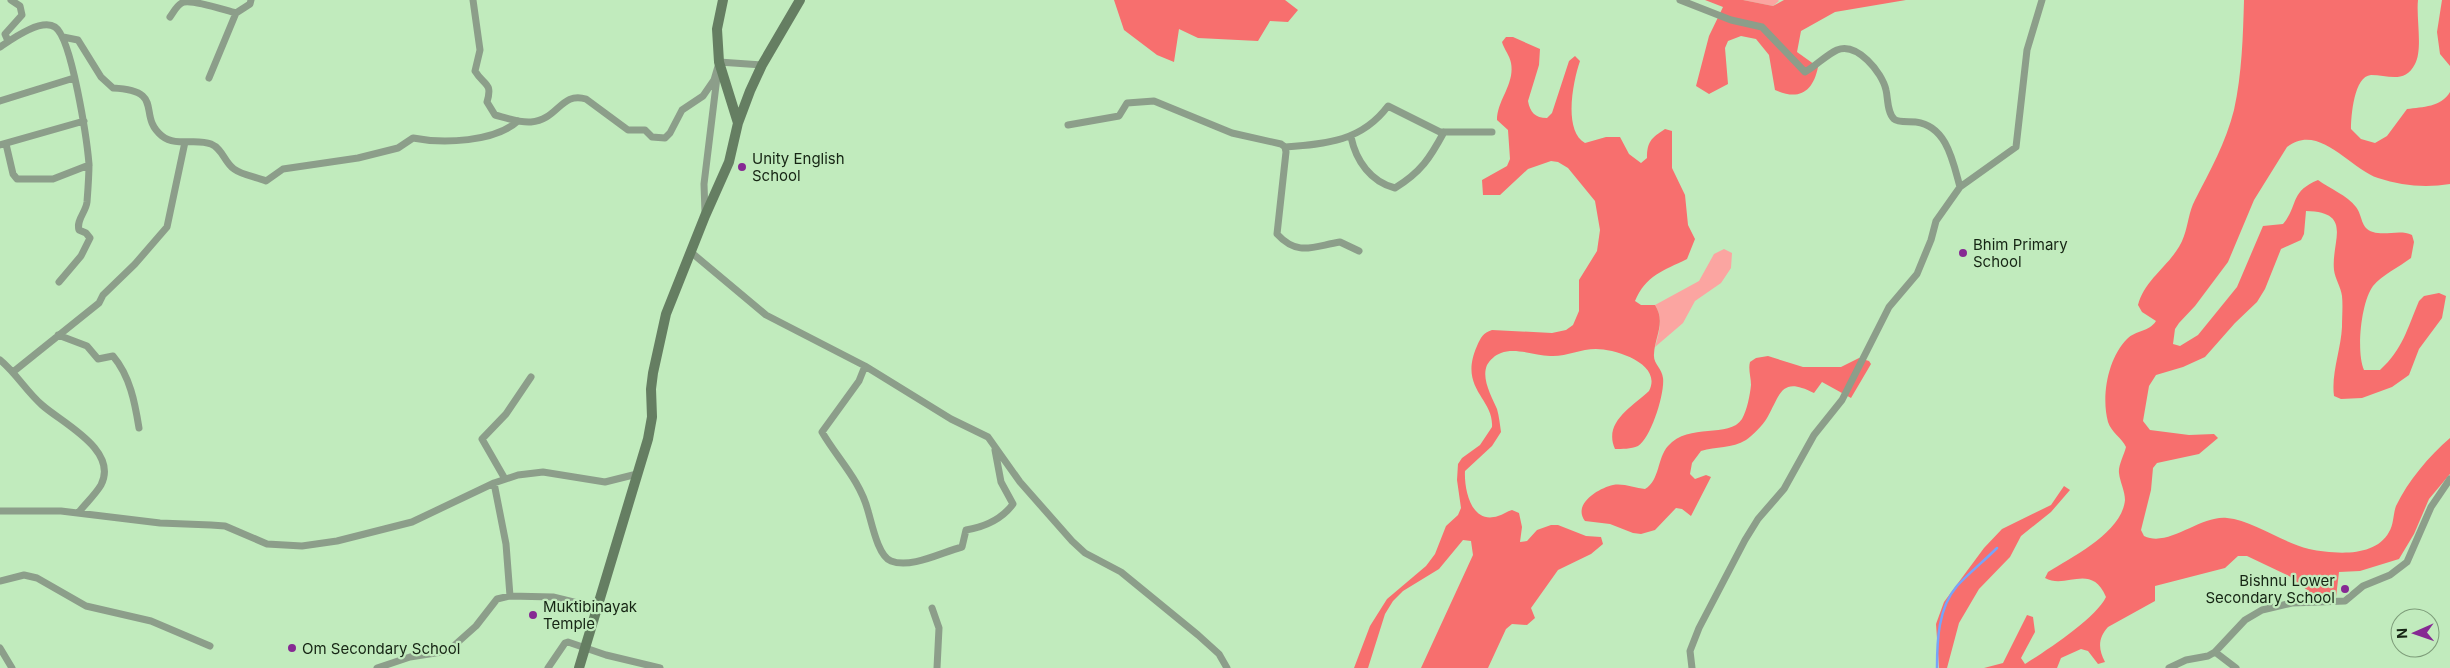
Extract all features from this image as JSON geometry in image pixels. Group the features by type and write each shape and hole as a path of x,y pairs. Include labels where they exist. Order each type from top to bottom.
{"street":[{"path":"8,41 5,34 22,15 20,6 11,0"},
{"path":"210,78 236,14 251,0"},
{"path":"472,0 480,50 475,70 491,91 487,102 495,114 518,121 529,123 548,117 569,98 578,96 586,99 628,130 644,130 652,137 665,138 670,133 682,110 703,96 714,80 719,62"},
{"path":"705,216 704,184 719,62 717,29 723,0"},
{"path":"578,668 586,649 648,439 652,417 651,389 659,340 674,293 729,162 738,123 762,66 800,0"},
{"path":"1680,0 1731,20 1762,27 1805,72 1838,50 1848,49 1862,56 1876,70 1886,88 1892,117 1896,121 1918,122 1935,130 1949,148 1960,187"},
{"path":"1692,668 1690,651 1699,628 1745,540 1758,519 1784,489 1814,435 1842,400 1888,307 1916,274 1931,240 1936,221 1960,187 2016,147 2026,50 2042,0"},
{"path":"170,17 178,5 185,2 193,2 236,14"},
{"path":"0,47 30,28 43,26 57,28 63,38 74,78 84,121 89,165 87,205 78,225 79,230 86,233 90,238 81,256 59,282"},
{"path":"63,38 78,40 102,78 113,88 131,89 140,93 148,104 153,123 159,134 172,141 210,143 222,152 235,170 266,181 283,169 358,158 398,148 413,138 429,142 479,137 508,130 518,121"},
{"path":"719,62 762,66"},
{"path":"719,62 738,123"},
{"path":"0,101 74,78"},
{"path":"1068,125 1119,116 1127,103 1154,101 1232,133 1285,147 1307,146 1351,137 1376,121 1388,106 1440,132 1492,132"},
{"path":"84,121 3,144 13,174 17,179 53,179 89,165"},
{"path":"1351,137 1353,147 1364,167 1382,185 1395,188 1415,176 1433,152 1444,132"},
{"path":"13,372 100,303 103,295 135,264 167,227 185,142"},
{"path":"1285,147 1285,175 1279,204 1277,234 1294,248 1319,248 1340,242 1359,251"},
{"path":"692,253 759,310 865,366 951,419 988,437 1020,482 1072,541 1085,553 1121,572 1198,635 1219,654 1227,668"},
{"path":"58,335 87,346 98,359 113,356 122,370 134,398 139,428"},
{"path":"0,360 13,372 34,399 86,437 101,457 104,472 102,483 79,512"},
{"path":"865,366 859,381 822,432 852,476 865,501 871,526 880,549 889,561 897,563 921,560 962,547 966,530 984,525 1008,511 1013,504 1001,482 994,446"},
{"path":"505,479 482,439 506,414 532,377"},
{"path":"0,511 79,512 160,523 225,526 267,544 302,546 337,541 412,522 505,479 543,472 605,482 637,474"},
{"path":"2169,668 2186,660 2208,656 2215,652 2245,620 2262,610 2292,603 2345,601 2363,586 2402,568 2408,562 2437,495 2450,480"},
{"path":"494,483 506,544 510,596"},
{"path":"0,581 24,575 37,578 86,606 151,621 210,646"},
{"path":"378,668 392,667 410,657 448,651 476,626 497,599 510,596 553,597 598,608"},
{"path":"932,608 938,628 937,668"},
{"path":"548,668 565,643 660,668"},
{"path":"0,648 12,668"},
{"path":"2215,652 2236,668"}],"shaded area":[{"path":"1114,0 1285,0 1298,10 1288,22 1270,21 1258,41 1198,38 1179,29 1174,62 1157,55 1124,30"},
{"path":"1705,0 1743,0 1773,6 1784,0 1906,0 1835,12 1801,31 1797,52 1818,67 1813,83 1809,88 1804,92 1791,95 1775,90 1769,55 1756,39 1741,36 1728,41 1725,48 1728,84 1709,94 1696,86 1709,36 1723,7"},
{"path":"1743,0 1778,0 1779,1 1773,6"},
{"path":"2244,0 2418,0 2419,50 2415,64 2411,70 2401,76 2371,75 2365,77 2357,89 2351,129 2361,139 2375,143 2387,136 2407,109 2425,107 2437,103 2442,101 2450,92 2450,184 2414,186 2378,178 2367,173 2322,143 2311,140 2299,141 2287,147 2254,200 2228,262 2195,306 2179,323 2175,329 2173,344 2180,346 2198,335 2237,287 2263,226 2283,224 2298,194 2318,180 2352,203 2358,210 2364,225 2369,230 2378,233 2407,233 2412,235 2414,242 2411,258 2381,278 2373,286 2365,303 2360,340 2360,352 2364,370 2380,370 2388,362 2399,346 2419,301 2424,296 2439,293 2446,296 2442,318 2419,349 2409,375 2392,387 2362,398 2341,399 2334,396 2333,388 2341,335 2342,312 2341,293 2334,270 2337,230 2335,222 2330,217 2321,213 2306,211 2304,234 2301,240 2281,249 2265,289 2257,302 2235,323 2205,357 2183,367 2156,375 2149,386 2143,421 2150,430 2189,435 2214,434 2218,438 2199,454 2157,463 2153,468 2151,490 2141,530 2144,536 2154,539 2164,538 2206,521 2227,518 2247,523 2309,549 2342,553 2353,552 2374,546 2383,540 2391,529 2396,506 2407,487 2434,453 2450,438 2450,474 2429,499 2414,534 2399,559 2360,571 2339,572 2336,597 2311,593 2289,576 2247,556 2238,556 2225,568 2155,586 2155,601 2108,627 2102,635 2101,653 2105,662 2098,664 2088,651 2081,649 2061,658 2057,668 1984,668 2003,663 2027,615 2033,617 2035,632 2021,658 2025,664 2082,624 2101,605 2106,597 2100,587 2093,581 2078,579 2053,581 2045,578 2048,572 2083,551 2106,533 2122,512 2125,497 2119,470 2126,447 2108,422 2105,401 2108,378 2120,347 2131,336 2150,327 2156,321 2142,312 2138,305 2147,286 2180,246 2193,204 2227,133 2239,83"},
{"path":"2442,0 2450,0 2450,66 2440,54 2437,32"},
{"path":"1506,37 1513,37 1540,49 1539,65 1528,101 1530,108 1536,116 1547,118 1552,113 1569,61 1575,56 1580,61 1573,93 1572,117 1578,137 1585,143 1606,137 1620,137 1629,154 1641,163 1647,158 1649,144 1653,138 1665,129 1672,131 1672,168 1685,195 1688,225 1695,239 1687,259 1650,279 1639,292 1635,301 1641,305 1655,305 1660,317 1654,357 1663,378 1662,394 1652,425 1643,441 1635,447 1615,449 1612,439 1616,423 1628,409 1649,391 1652,381 1644,366 1625,355 1596,349 1556,356 1507,351 1493,358 1487,365 1485,376 1497,409 1501,432 1492,446 1465,471 1466,487 1471,504 1481,515 1489,517 1512,510 1519,513 1522,527 1520,542 1527,541 1537,530 1551,525 1558,525 1586,536 1601,537 1603,544 1591,554 1558,570 1531,608 1535,618 1527,625 1512,624 1506,629 1488,668 1421,668 1473,555 1471,541 1463,540 1439,569 1403,591 1393,601 1385,614 1368,668 1354,668 1370,626 1387,599 1426,566 1435,554 1446,526 1458,515 1461,508 1457,480 1458,464 1462,458 1480,445 1492,427 1488,408 1478,392 1472,373 1472,361 1481,338 1486,332 1492,330 1552,333 1566,330 1573,325 1579,311 1579,280 1597,251 1600,230 1595,201 1568,168 1558,162 1551,161 1528,169 1500,195 1483,195 1482,180 1507,166 1510,159 1508,130 1497,120 1512,71 1510,60 1502,42"},
{"path":"1724,249 1732,253 1731,268 1721,283 1695,301 1683,323 1655,347 1660,320 1655,305 1699,281 1714,254"},
{"path":"1768,356 1803,367 1841,367 1859,358 1869,361 1871,364 1851,398 1822,382 1814,393 1795,386 1788,387 1779,395 1763,424 1746,440 1735,445 1701,451 1692,463 1690,474 1695,479 1706,475 1711,477 1691,516 1682,509 1676,508 1655,530 1641,534 1633,533 1610,524 1585,521 1582,515 1584,503 1595,493 1613,485 1645,489 1650,485 1656,475 1664,451 1677,439 1687,434 1718,430 1736,425 1744,415 1749,398 1751,385 1750,362 1756,358"},
{"path":"2064,486 2070,490 2051,512 2021,536 2010,557 1979,589 1959,623 1947,668 1939,668 1936,624 1944,602 1984,548 2002,529 2051,505"}],"waterway":[{"path":"1937,668 1938,636 1946,604 1957,586 1966,576 1997,548"}],"place":[{"name":"Unity English School","path":"742,167"},
{"name":"Bhim Primary School","path":"1963,253"},
{"name":"Bishnu Lower Secondary School","path":"2345,589"},
{"name":"Muktibinayak Temple","path":"533,615"},
{"name":"Om Secondary School","path":"292,648"}]}
